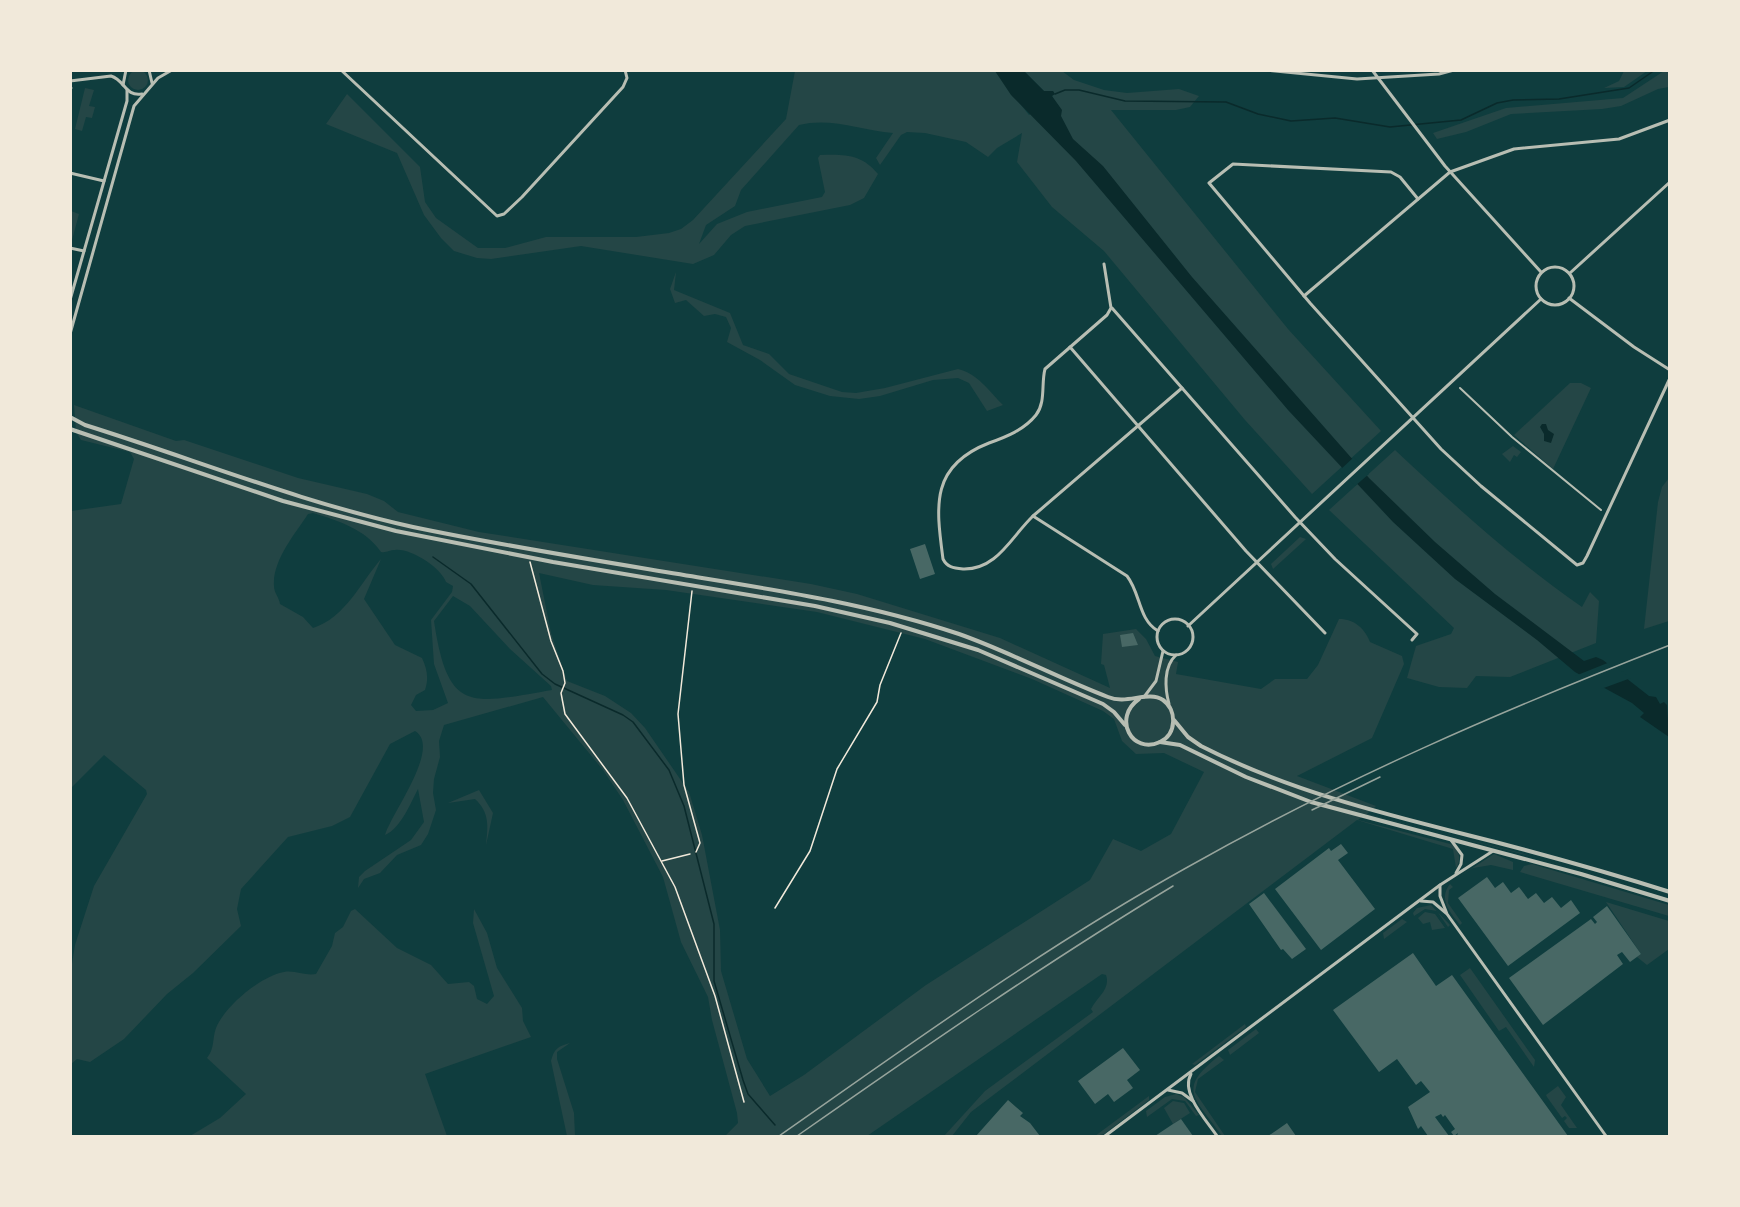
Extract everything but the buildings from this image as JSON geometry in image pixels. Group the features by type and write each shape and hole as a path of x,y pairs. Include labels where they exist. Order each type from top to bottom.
{"street":[{"path":"70,300 127,101 126,70"},
{"path":"149,70 152,85"},
{"path":"70,334 134,106 152,85 172,70"},
{"path":"344,72 495,215 499,216 522,197 623,87 627,81 625,70"},
{"path":"1266,70 1290,75 1377,77 1439,74 1454,70"},
{"path":"1372,70 1420,136 1450,172 1541,272"},
{"path":"70,81 111,76 118,78 133,94 144,93"},
{"path":"1304,296 1450,172 1514,149 1619,139 1670,120"},
{"path":"1418,199 1400,177 1391,171 1233,164 1210,181 1211,186 1304,296 1413,418 1480,486 1580,565 1587,556 1670,378"},
{"path":"70,173 104,181"},
{"path":"1570,273 1670,182"},
{"path":"70,248 84,251"},
{"path":"1104,264 1111,308 1300,522 1335,559 1417,634 1412,640"},
{"path":"1552,267 1570,273 1574,288 1569,298 1558,305 1549,304 1541,299 1536,283 1541,272 1552,267"},
{"path":"1569,298 1626,341 1670,369"},
{"path":"1188,626 1541,299"},
{"path":"1111,308 1107,315 1045,369 1042,398 1036,414 1010,435 968,454 945,476 938,497 937,514 944,562 950,567 962,569 987,564 996,559 1033,516 1182,388"},
{"path":"1070,347 1137,428 1257,563 1324,631 1328,625"},
{"path":"1460,388 1520,444 1601,510"},
{"path":"70,417 208,468 339,508 412,526 522,548 851,604 959,635 1022,659 1109,698 1124,701 1144,697 1158,698 1169,706"},
{"path":"70,429 312,509 433,539 528,558 815,606 903,626 988,654 1103,704 1114,712 1138,741 1145,744 1160,742 1180,745 1246,777 1301,799 1495,850 1670,901"},
{"path":"1033,516 1127,576 1136,589 1146,622 1158,631"},
{"path":"1176,655 1163,651 1157,642 1158,631 1169,621 1180,621 1188,626 1192,642 1186,651 1176,655 1171,661 1166,681 1169,706 1174,718 1188,737 1201,746 1292,786 1388,815 1559,859 1670,892"},
{"path":"1144,697 1156,681 1163,651"},
{"path":"1128,730 1125,723 1128,709 1138,699"},
{"path":"1160,742 1170,732 1174,718"},
{"path":"1449,839 1462,855 1456,874"},
{"path":"1105,1137 1440,885 1495,850"},
{"path":"1440,885 1440,896 1447,914"},
{"path":"1419,901 1433,902 1447,914 1606,1137"},
{"path":"1192,1072 1188,1084 1193,1101 1217,1137"},
{"path":"1168,1090 1182,1093 1193,1101"}],"path":[{"path":"528,558 551,641 563,671 562,700 568,719 627,798 662,861 682,904 710,981 744,1102"},
{"path":"693,585 678,714 684,785 700,843 696,852"},
{"path":"775,908 810,851 837,769 877,702 880,685 903,626"},
{"path":"662,861 690,854"}],"shaded area":[{"path":"138,70 145,73 148,80 145,87 138,90 131,87 128,80 131,73"},
{"path":"795,71 995,71 1029,115 1053,100 1052,95 1054,94 1053,91 1044,91 1024,71 1062,71 1074,80 1104,90 1127,93 1179,89 1199,96 1190,107 1176,110 1111,110 1288,329 1381,431 1312,494 1245,420 1104,251 1052,207 1017,162 1022,133 997,148 988,157 966,142 925,133 907,132 901,135 880,165 876,158 893,133 834,123 799,125 741,190 735,206 706,225 699,244 717,224 747,212 822,197 825,192 818,158 820,155 852,157 872,167 878,174 864,198 850,205 745,226 731,235 714,255 693,264 581,246 491,259 477,258 454,251 424,215 397,153 326,124 347,94 420,167 425,202 436,218 478,248 505,248 546,237 636,237 669,233 681,229 693,220 786,119"},
{"path":"995,71 1024,71 1044,91 1053,91 1055,94 1052,96 1062,110 1061,116 1073,139 1103,166 1192,277 1369,478 1435,542 1495,594 1584,661 1596,657 1603,660 1649,696 1656,697 1660,704 1664,702 1667,705 1669,737 1640,717 1644,713 1632,703 1575,672 1537,640 1455,579 1393,522 1288,410 1076,161 1011,95"},
{"path":"1624,71 1647,71 1624,87 1604,88 1619,81"},
{"path":"1664,71 1669,71 1669,87 1658,89 1621,106 1511,114 1466,132 1437,139 1433,133 1506,108 1623,98"},
{"path":"85,88 94,90 89,106 95,107 92,118 86,117 82,131 75,129"},
{"path":"71,211 79,214 72,240 71,240"},
{"path":"676,272 674,290 730,313 743,345 769,354 789,374 842,392 856,393 958,369 971,374 1003,405 987,411 969,383 958,378 933,380 880,396 859,399 830,396 795,385 760,360 727,342 731,328 726,317 715,314 704,316 686,300 675,303 670,289"},
{"path":"1570,383 1581,383 1591,388 1553,469 1514,435"},
{"path":"74,405 176,441 184,440 298,478 367,494 384,501 398,512 479,532 811,584 857,594 1000,638 1110,688 1104,665 1101,664 1103,634 1136,629 1146,639 1155,656 1178,662 1176,674 1261,689 1275,679 1307,679 1318,665 1339,619 1345,619 1362,629 1370,642 1402,656 1404,664 1372,738 1297,776 1376,806 1367,814 1435,832 1365,814 1358,820 1454,845 1459,862 1456,868 1453,849 1357,820 971,1112 952,1136 944,1136 985,1091 1093,1012 1091,1009 1107,985 1106,975 1102,974 867,1136 725,1136 738,1123 737,1113 708,997 681,942 663,877 623,800 603,770 543,697 444,725 439,741 440,757 434,779 433,793 436,810 428,834 421,845 397,855 380,873 364,879 358,888 359,877 365,871 411,840 424,822 418,789 396,827 385,835 413,780 423,751 422,739 415,731 390,744 350,817 332,826 288,837 241,889 237,909 241,926 193,973 167,994 124,1039 90,1062 77,1059 71,1064 70,976 75,945 94,886 147,794 146,790 104,755 71,788 71,511 121,504 134,459 130,452 81,440 76,432","holes":["313,513 342,523 359,532 375,544 381,552 402,550 425,560 438,571 446,582 453,586 452,592 431,620 434,664 448,703 433,710 416,711 411,705 416,695 425,690 426,686 427,674 422,658 395,645 364,599 381,559 343,608 324,623 313,628 303,617 280,604 274,588 274,577 280,558 308,514","539,573 593,585 666,590 817,612 925,639 1032,679 1103,711 1114,719 1122,741 1136,754 1164,753 1204,772 1171,834 1141,851 1113,839 1090,880 926,985 804,1075 770,1096 747,1059 721,971 720,930 702,835 689,792 645,728 631,713 605,696 567,681 551,633","453,596 470,606 510,649 551,686 552,690 501,698 482,699 468,696 456,687 447,673 434,621"]},
{"path":"1546,424 1548,430 1554,434 1551,443 1544,441 1544,434 1540,427"},
{"path":"1513,446 1521,452 1517,457 1514,455 1510,462 1502,454"},
{"path":"1395,450 1486,532 1557,589 1582,607 1590,592 1599,601 1596,643 1510,677 1476,676 1467,688 1439,687 1407,678 1416,646 1451,634 1454,628 1329,510"},
{"path":"1669,478 1669,621 1644,629 1658,502 1662,487"},
{"path":"1300,537 1306,539 1273,569 1271,564"},
{"path":"479,790 493,813 486,845 487,820 480,804 475,799 448,803"},
{"path":"1435,832 1521,853 1537,858"},
{"path":"1494,854 1513,862 1513,870 1491,865 1473,868 1457,878"},
{"path":"1532,864 1669,905 1669,916 1520,872 1524,866"},
{"path":"1450,884 1453,887 1449,890 1448,903 1462,923 1460,925 1445,900"},
{"path":"1606,902 1669,921 1669,949 1647,965 1637,957 1641,954"},
{"path":"1431,905 1437,911 1425,909 1414,916 1413,913 1417,908"},
{"path":"355,909 397,948 431,965 448,984 469,982 474,986 477,999 487,1004 494,996 473,923 474,909 487,933 497,968 522,1008 523,1021 531,1037 425,1074 447,1136 190,1136 220,1118 246,1094 207,1058 221,1019 235,1002 265,979 284,972 316,974 332,946 335,933 343,927 351,911"},
{"path":"1425,912 1435,914 1445,928 1432,930 1430,922 1423,924 1418,918"},
{"path":"1438,912 1450,925 1448,927"},
{"path":"1402,919 1407,922 1384,939 1383,933"},
{"path":"1470,968 1535,1060 1534,1067 1506,1027 1499,1031 1460,975"},
{"path":"1245,1024 1246,1027 1195,1065 1192,1064"},
{"path":"1256,1029 1259,1033 1230,1055 1228,1050"},
{"path":"570,1043 557,1052 557,1059 574,1113 575,1136 567,1136 551,1061 557,1049"},
{"path":"1219,1056 1224,1060 1198,1079 1195,1092 1225,1136 1222,1136 1204,1112 1194,1094 1197,1078"},
{"path":"1558,1086 1566,1097 1561,1105 1577,1128 1569,1128 1564,1121 1567,1118 1565,1116 1562,1118 1546,1095"},
{"path":"1176,1094 1184,1097 1199,1115 1196,1116 1185,1101 1172,1099 1147,1117 1146,1111 1165,1097"},
{"path":"1149,1096 1149,1100 1104,1134 1095,1136"},
{"path":"1173,1101 1184,1103 1190,1113 1173,1124 1164,1108"}],"pier":[{"path":"1354,457 1369,474 1355,486 1340,470"},
{"path":"1610,662 1631,678 1601,689 1575,676"}],"waterway":[{"path":"1055,94 1065,90 1079,90 1125,101 1226,102 1258,114 1291,121 1335,118 1390,127 1461,120 1497,103 1513,100 1559,99 1629,88 1655,70"},
{"path":"433,557 471,584 542,674 555,684 623,715 633,722 669,770 684,806 714,924 714,981 743,1080 748,1094 775,1125"}],"railway":[{"path":"779,1136 929,1031 1081,930 1244,836 1423,748 1670,645"},
{"path":"1312,810 1380,777"},
{"path":"797,1136 1030,977 1173,886"}]}
